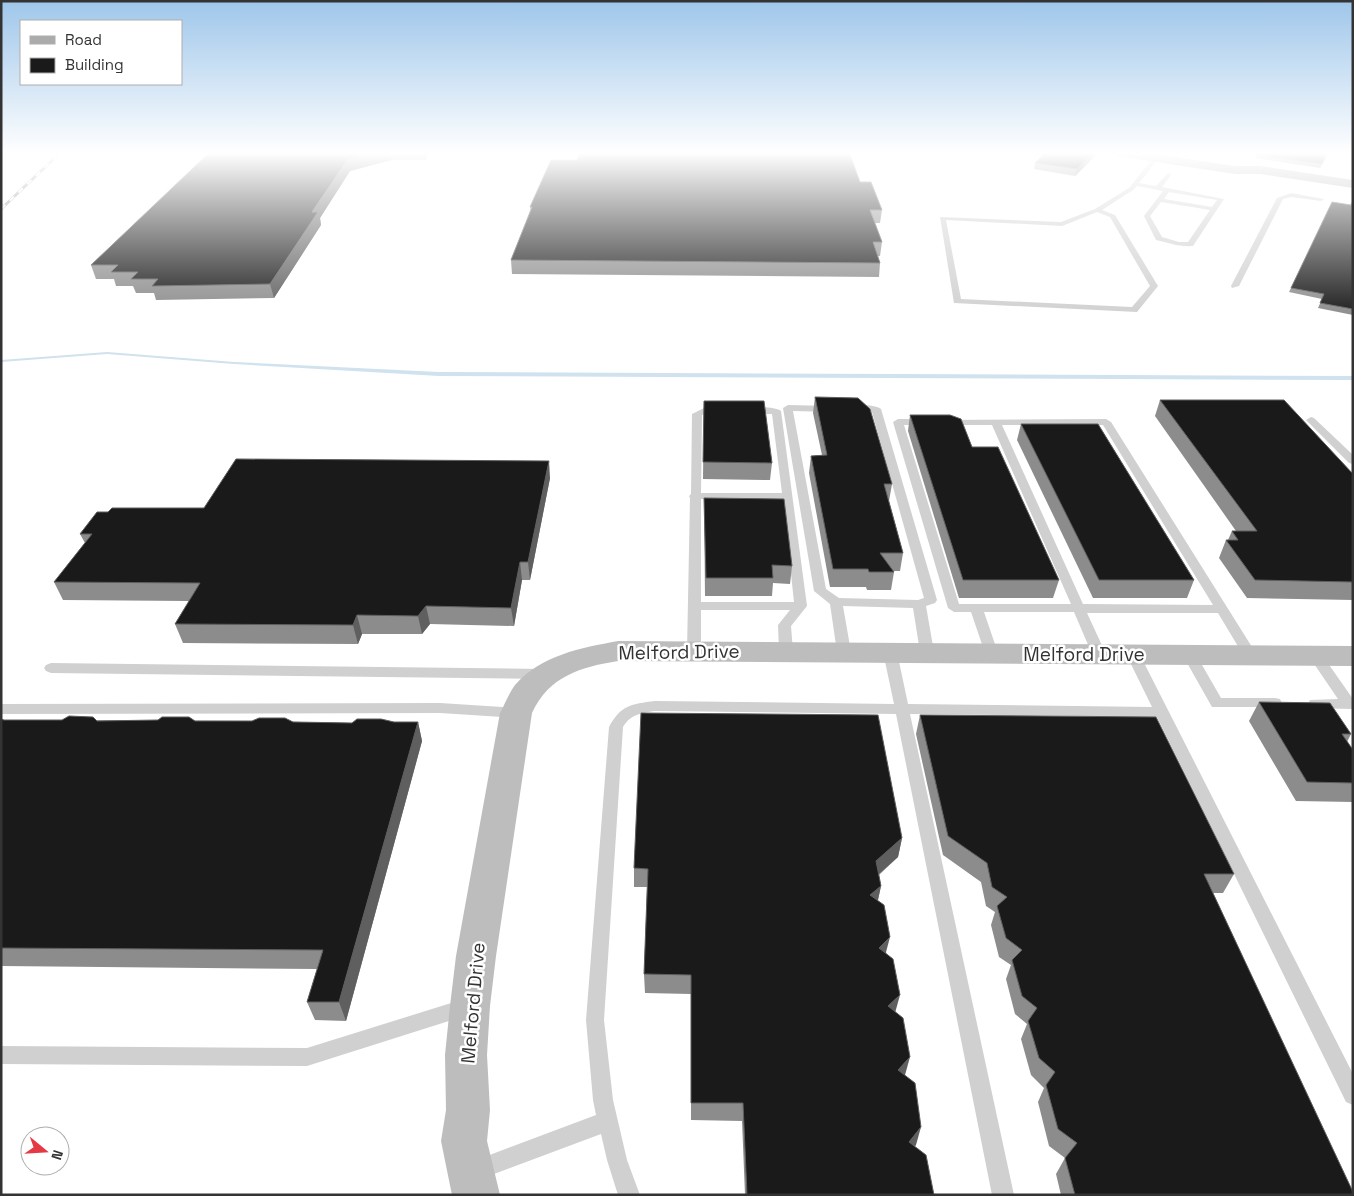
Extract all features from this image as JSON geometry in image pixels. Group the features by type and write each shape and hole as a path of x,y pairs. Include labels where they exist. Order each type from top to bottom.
{"street":[{"name":"Melford Drive","path":"472,1184 464,1141 468,1110 466,1055 470,1006 476,956 516,713 524,694 536,682 569,662 618,651 1353,656"}],"lane":[{"path":"1097,210 1113,216 1154,286 1134,310 957,300 942,218 1062,224 1101,208"},
{"path":"1154,208 1148,216 1159,238 1178,244 1190,244 1214,209 1207,208"},
{"path":"1235,286 1275,208"},
{"path":"788,408 876,409 931,600 919,604 836,602 820,591 788,408"},
{"path":"694,651 694,496 697,414 706,410 776,411 801,606 784,625 786,651"},
{"path":"1310,420 1353,462"},
{"path":"1222,610 954,608 898,422 1106,422 1250,655"},
{"path":"996,422 1099,654"},
{"path":"694,496 788,496"},
{"path":"836,602 844,652"},
{"path":"919,604 927,652"},
{"path":"695,606 801,606"},
{"path":"976,608 991,653"},
{"path":"890,652 1003,1195"},
{"path":"1133,654 1353,1095"},
{"path":"1189,654 1217,703 1351,704"},
{"path":"1315,655 1351,704"},
{"path":"51,668 550,674"},
{"path":"629,1195 617,1160 603,1100 596,1020 616,727 622,715 634,709 655,706 1162,712"},
{"path":"1,709 440,708 516,713"},
{"path":"1,1055 308,1057 470,1006"},
{"path":"472,1184 607,1121"}],"building":[{"path":"151,208 315,208 312,212 318,212 270,284 152,286 158,279 131,279 138,272 111,272 118,265 91,265"},
{"path":"532,208 881,208 882,210 870,210 882,242 873,242 880,263 511,260"},
{"path":"1329,208 1353,208 1353,309 1320,303 1324,294 1291,288"},
{"path":"815,397 858,398 870,409 892,484 884,484 903,553 880,553 894,572 869,572 868,569 833,569 811,456 827,455"},
{"path":"1160,400 1284,400 1353,474 1353,582 1255,580 1226,540 1238,540 1232,531 1257,531"},
{"path":"704,401 764,401 772,463 703,462"},
{"path":"910,415 950,415 961,419 972,447 998,447 1059,580 963,580"},
{"path":"1021,424 1098,424 1194,580 1099,580"},
{"path":"236,459 549,461 528,562 520,562 511,608 426,606 418,616 357,615 353,625 175,624 200,583 54,582 92,534 80,534 97,512 108,512 112,508 204,508"},
{"path":"704,498 784,499 792,566 772,565 773,578 706,578"},
{"path":"1259,702 1330,703 1351,734 1342,734 1353,750 1353,783 1307,782"},
{"path":"641,713 878,715 902,838 876,861 881,886 870,895 884,905 890,937 879,948 893,959 900,995 888,1006 903,1018 910,1057 898,1070 915,1083 921,1127 909,1142 926,1155 934,1195 747,1195 743,1103 691,1103 691,975 644,974 648,869 634,868"},
{"path":"920,715 1156,717 1234,874 1204,874 1353,1195 1075,1195 1065,1158 1077,1143 1058,1129 1046,1085 1055,1072 1039,1058 1028,1021 1037,1008 1022,996 1012,960 1022,950 1006,938 997,906 1007,897 992,887 987,863 948,836"},
{"path":"69,716 93,717 97,721 158,720 162,717 189,717 195,721 252,721 259,718 285,718 293,722 352,723 357,719 381,719 394,722 418,722 339,1002 307,1002 323,950 1,948 1,719 62,720"}],"waterway":[{"path":"1,361 107,353 234,363 439,374 1353,378"}]}
